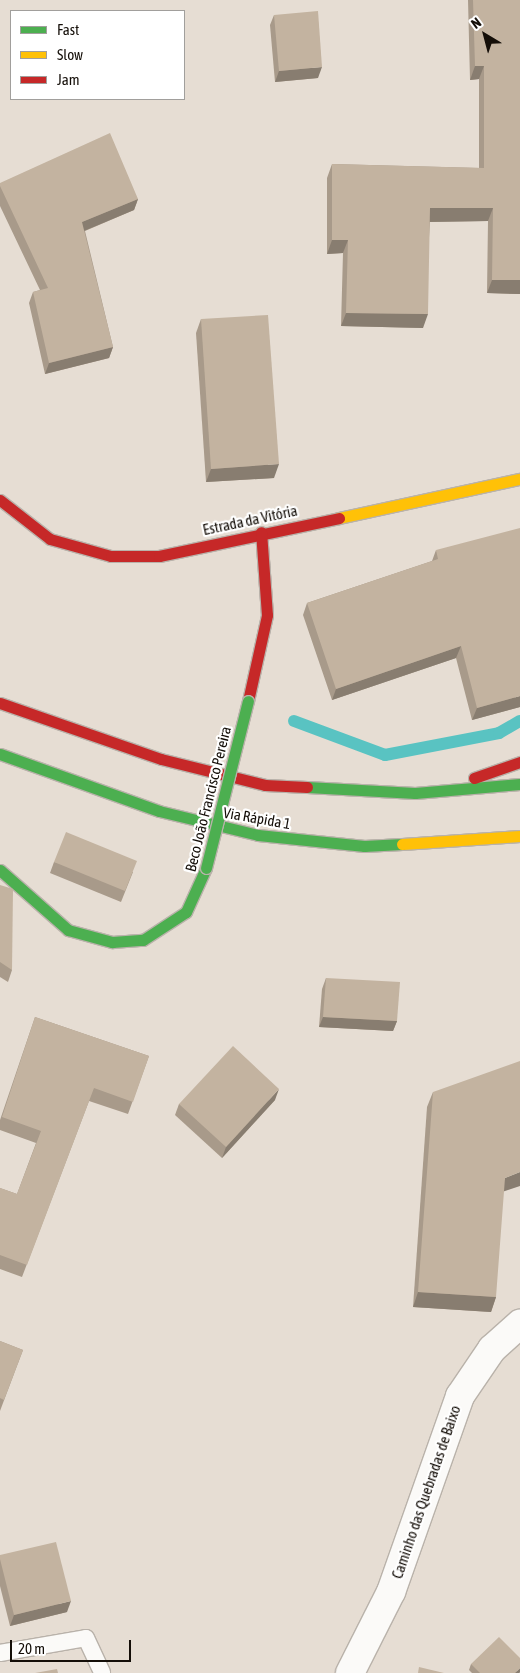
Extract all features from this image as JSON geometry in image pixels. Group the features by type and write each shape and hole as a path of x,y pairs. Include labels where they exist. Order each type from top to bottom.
{"main road":[{"name":"Estrada da Vitória","path":"0,500 50,539 111,556 159,556 260,532 520,479"},
{"name":"Beco João Francisco Pereira","path":"0,870 68,930 112,942 142,940 186,912 206,868 248,701 267,616 260,532"},
{"path":"0,703 213,774 320,791 415,793 520,784"},
{"name":"Via Rápida 1","path":"0,754 208,824 310,842 416,846 520,836"},
{"path":"415,793 520,762"},
{"path":"416,846 482,852"}],"street":[{"name":"Caminho das Quebradas de Baixo","path":"350,1673 391,1592 460,1396 492,1349 520,1324"}],"lane":[{"path":"0,1653 86,1638 102,1673"}],"building":[{"path":"473,0 520,0 520,280 492,280 493,208 430,208 428,314 346,313 348,240 332,240 332,164 484,168 484,66 475,66"},
{"path":"318,11 322,67 279,71 274,15"},
{"path":"110,133 138,199 82,222 113,347 49,363 33,292 48,288 0,183"},
{"path":"268,315 279,464 211,469 201,319"},
{"path":"520,528 520,696 477,708 461,646 336,689 307,603 438,559 436,550"},
{"path":"66,832 137,861 125,891 54,862"},
{"path":"0,885 13,889 12,970 0,962"},
{"path":"326,978 400,982 397,1021 323,1017"},
{"path":"35,1017 149,1056 133,1102 94,1088 27,1265 0,1255 0,1188 17,1194 41,1131 2,1117"},
{"path":"233,1046 279,1089 226,1147 179,1104"},
{"path":"520,1061 520,1172 505,1178 496,1297 418,1292 433,1092"},
{"path":"0,1341 23,1350 4,1400 0,1398"},
{"path":"56,1542 71,1601 14,1615 0,1555"},
{"path":"499,1637 520,1658 520,1668 515,1673 480,1673 471,1664"},
{"path":"419,1667 444,1673 418,1673"},
{"path":"57,1669 58,1673 35,1673"}],"waterway":[{"path":"294,721 385,755 499,733 520,721"}],"traffic: fast":[{"path":"206,868 248,701"},
{"path":"0,754 159,811 258,835 364,846 402,844"},
{"path":"307,787 415,793 520,784"},
{"path":"0,870 68,930 112,942 143,940 186,912 206,868"}],"traffic: slow":[{"path":"339,518 520,479"},
{"path":"402,844 520,836"}],"traffic: jam":[{"path":"0,500 50,539 111,556 159,556 339,518"},
{"path":"248,701 267,615 261,532"},
{"path":"0,703 161,759 265,785 307,787"},
{"path":"474,778 520,762"}]}
